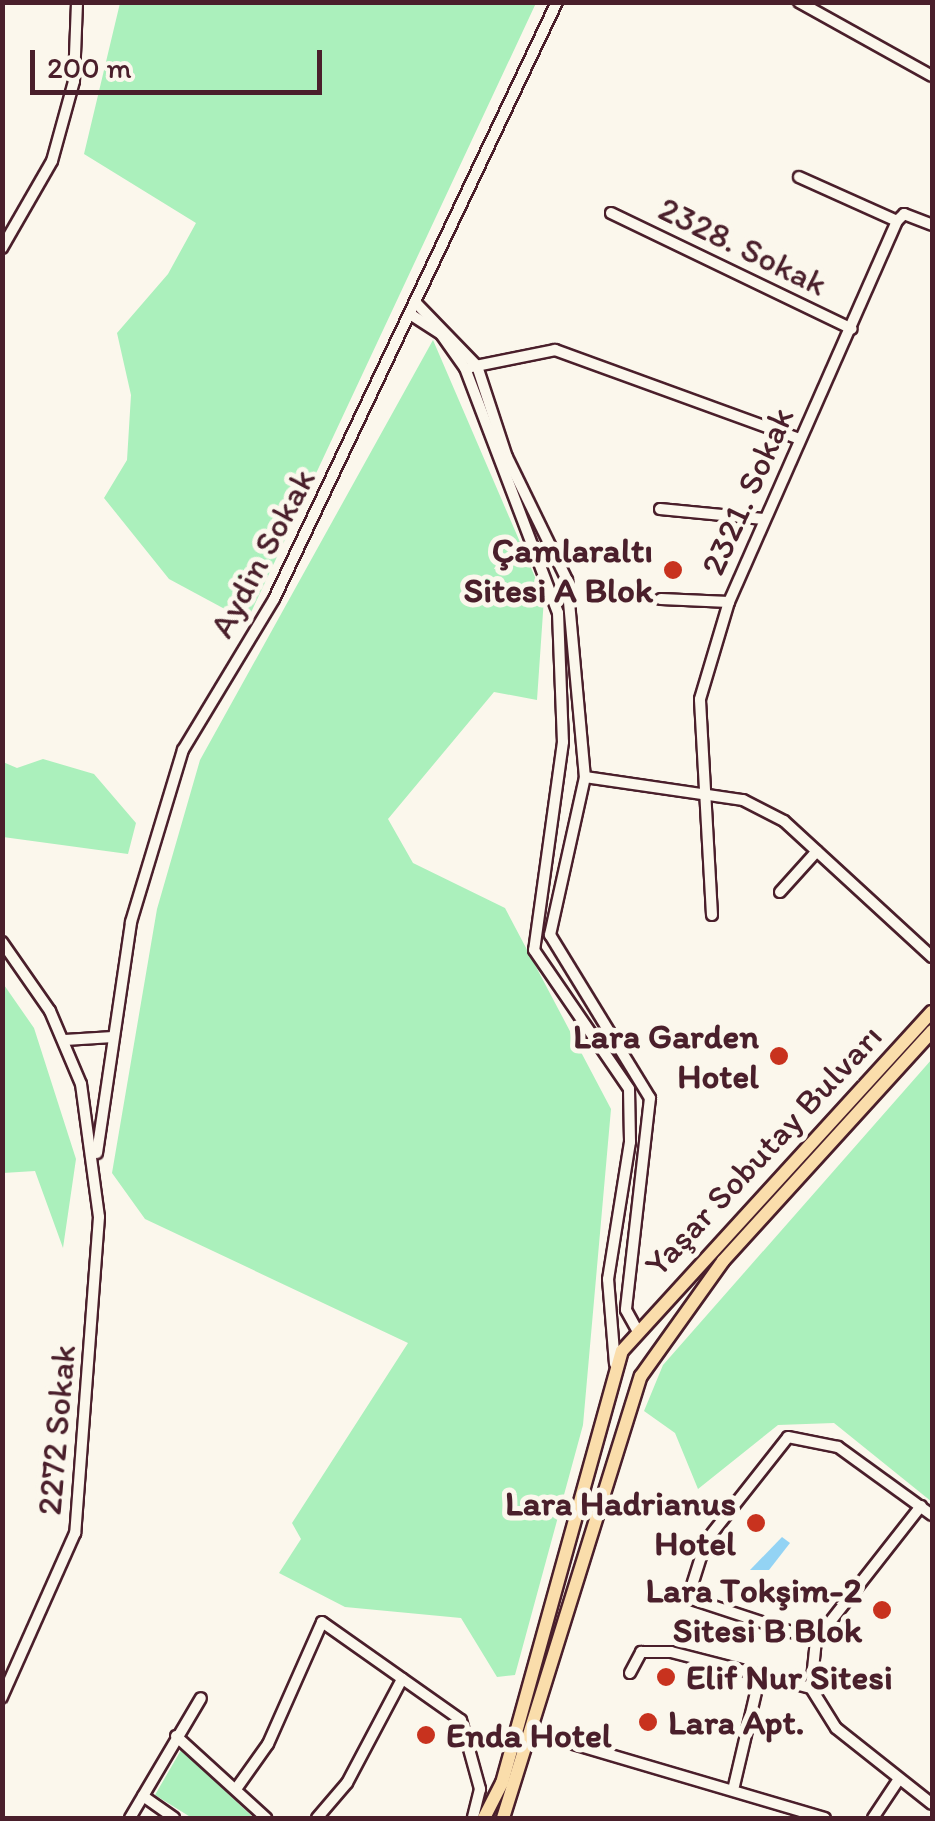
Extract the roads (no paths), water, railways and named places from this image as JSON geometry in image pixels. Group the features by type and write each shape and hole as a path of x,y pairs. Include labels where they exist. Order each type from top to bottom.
{"main road":[{"name":"Yaşar Sobutay Bulvarı","path":"484,1818 566,1564 615,1364 637,1330 932,1012"},
{"path":"505,1815 641,1376 723,1261 932,1032"},
{"path":"637,1330 655,1354"},
{"path":"615,1364 641,1376"}],"street":[{"path":"2,248 52,162 74,80 77,2"},
{"name":"Aydin Sokak","path":"97,1153 113,1037 150,845 183,750 274,599 557,2"},
{"path":"798,2 932,76"},
{"path":"799,177 897,222 904,214 932,225"},
{"name":"2328. Sokak","path":"611,213 852,328"},
{"name":"2321. Sokak","path":"712,915 700,796 700,699 729,602 897,222"},
{"path":"416,302 471,367 507,458 567,580 585,777 550,935 650,1098 626,1310 637,1330"},
{"path":"410,314 441,334 471,367 558,614 563,742 534,950 628,1089 630,1142 608,1279 615,1364"},
{"path":"471,367 555,350 798,439"},
{"path":"660,509 764,519"},
{"path":"661,600 729,602"},
{"path":"585,777 742,800 817,851 932,958"},
{"path":"780,892 817,851"},
{"path":"2,942 64,1040 97,1153"},
{"path":"64,1040 113,1037"},
{"name":"2272 Sokak","path":"2,1697 76,1533 97,1153"},
{"path":"816,1640 690,1606 706,1541 788,1437 838,1447 932,1516"},
{"path":"921,1506 816,1640 811,1688 836,1728 932,1804"},
{"path":"236,1789 268,1744 322,1622 461,1720 480,1789 472,1818"},
{"path":"630,1673 641,1652 672,1652 811,1688"},
{"path":"734,1786 760,1675"},
{"path":"317,1818 348,1783 402,1679"},
{"path":"130,1818 200,1698"},
{"path":"176,1736 266,1818"},
{"path":"562,1740 734,1786 826,1818"},
{"path":"873,1818 899,1779"},
{"path":"143,1796 174,1818"}],"water":[{"path":"782,1537 790,1543 769,1570 750,1570"}],"place":[{"name":"Çamlaraltı Sitesi A Blok","path":"673,570"},
{"name":"Lara Garden Hotel","path":"779,1056"},
{"name":"Lara Hadrianus Hotel","path":"756,1523"},
{"name":"Lara Tokşim-2 Sitesi B Blok","path":"882,1610"},
{"name":"Elif Nur Sitesi","path":"666,1677"},
{"name":"Lara Apt.","path":"648,1722"},
{"name":"Enda Hotel","path":"426,1735"}]}
